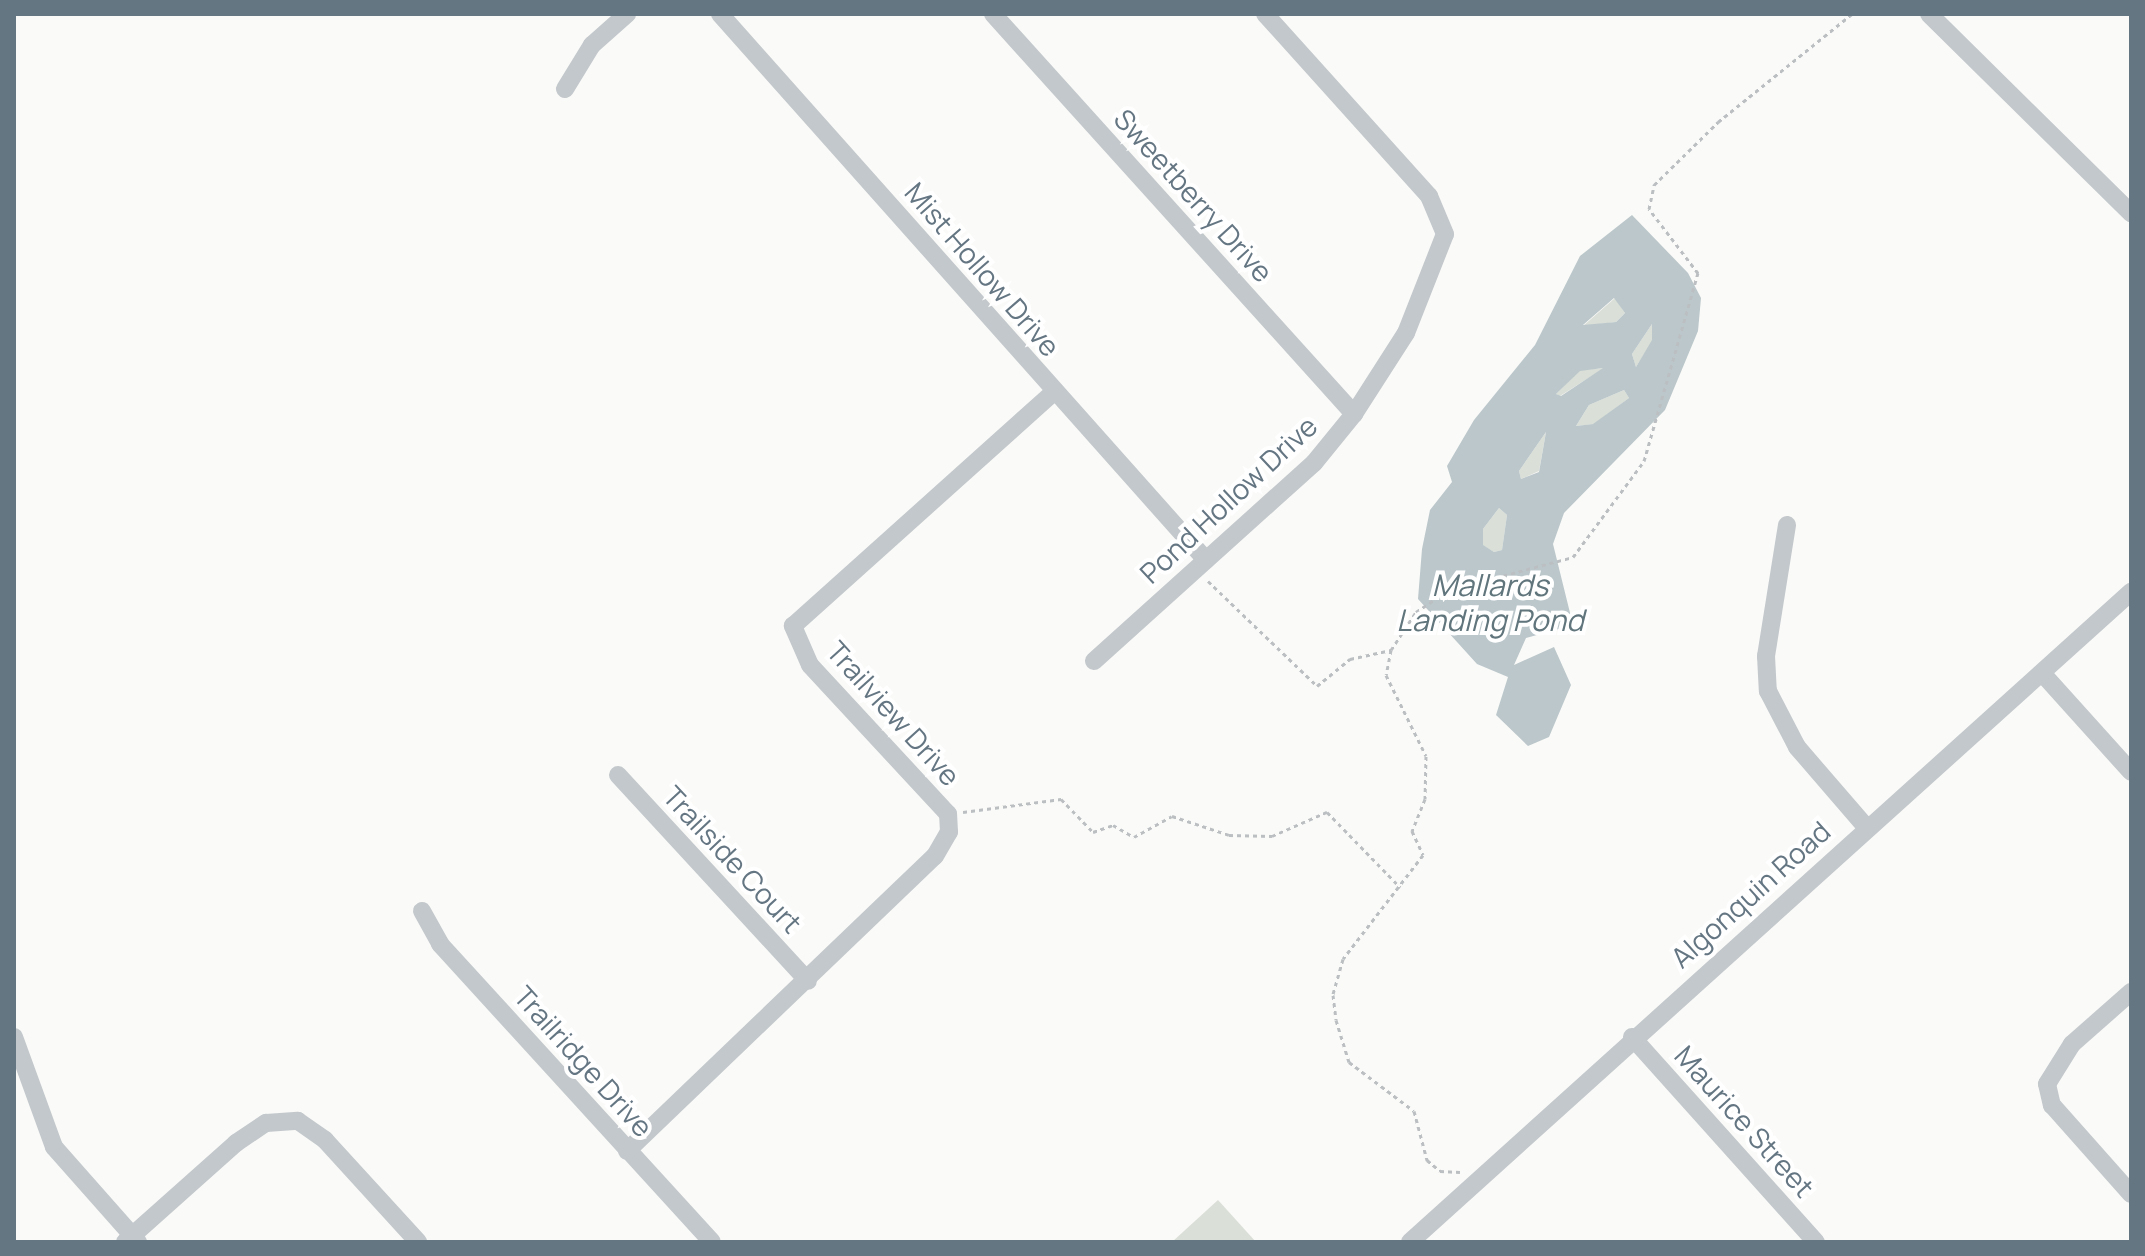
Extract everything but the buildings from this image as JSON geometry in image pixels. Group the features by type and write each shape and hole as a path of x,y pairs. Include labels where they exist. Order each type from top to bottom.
{"street":[{"path":"565,89 592,45 626,14"},
{"name":"Mist Hollow Drive","path":"720,14 1054,392 1201,564"},
{"name":"Sweetberry Drive","path":"993,14 1354,414"},
{"name":"Pond Hollow Drive","path":"1094,661 1314,463 1354,414 1406,333 1445,234 1442,213 1265,14"},
{"path":"1929,14 2131,213"},
{"name":"Trailview Drive","path":"627,1151 808,981 935,856 949,832 948,814 810,665 793,626 1054,392"},
{"path":"1787,525 1766,656 1768,691 1797,747 1867,828"},
{"name":"Algonquin Road","path":"1410,1242 1632,1037 2131,592"},
{"path":"2042,673 2131,772"},
{"name":"Trailside Court","path":"618,775 808,981"},
{"name":"Trailridge Drive","path":"422,911 440,944 712,1242"},
{"path":"2131,992 2072,1044 2047,1084 2052,1105 2131,1194"},
{"path":"14,1037 54,1147 132,1240 236,1143 266,1123 298,1121 325,1140 418,1242"},
{"name":"Maurice Street","path":"1632,1037 1816,1242"}],"path":[{"path":"1486,1173 1440,1171 1427,1160 1414,1111 1349,1062 1336,1020 1333,995 1343,959 1422,864 1412,831 1427,776 1426,756 1386,675 1391,650 1416,612 1449,590 1573,557 1644,461 1695,284 1695,266 1661,228 1649,209 1654,185 1718,122 1852,14"},
{"path":"1201,564 1317,686 1350,659 1391,650"},
{"path":"948,814 1061,799 1093,832 1113,825 1134,837 1172,816 1229,835 1272,836 1327,812 1400,887"}],"shaded area":[{"path":"1615,298 1625,313 1616,322 1583,326"},
{"path":"1652,324 1653,340 1636,367 1632,354"},
{"path":"1604,368 1560,396 1556,394 1580,370"},
{"path":"1624,390 1629,398 1594,424 1576,426 1589,405"},
{"path":"1546,432 1539,471 1521,479 1519,471"},
{"path":"1499,508 1507,515 1502,550 1494,552 1482,545 1483,529"},
{"path":"1218,1200 1256,1242 1172,1242"}],"water":[{"name":"Mallards Landing Pond","path":"1632,215 1688,273 1701,298 1698,331 1665,410 1564,513 1553,544 1573,625 1526,638 1514,665 1554,647 1571,685 1549,737 1528,746 1496,715 1508,677 1477,664 1418,599 1422,549 1430,510 1452,482 1447,466 1474,420 1535,345 1580,256","holes":["1614,298 1625,313 1616,322 1583,325","1652,324 1652,340 1636,367 1632,354","1603,368 1561,396 1556,394 1580,371","1624,390 1629,398 1593,424 1576,426 1589,405","1546,432 1539,472 1521,479 1519,471","1499,508 1507,515 1502,550 1494,552 1483,545 1483,529"]}]}
